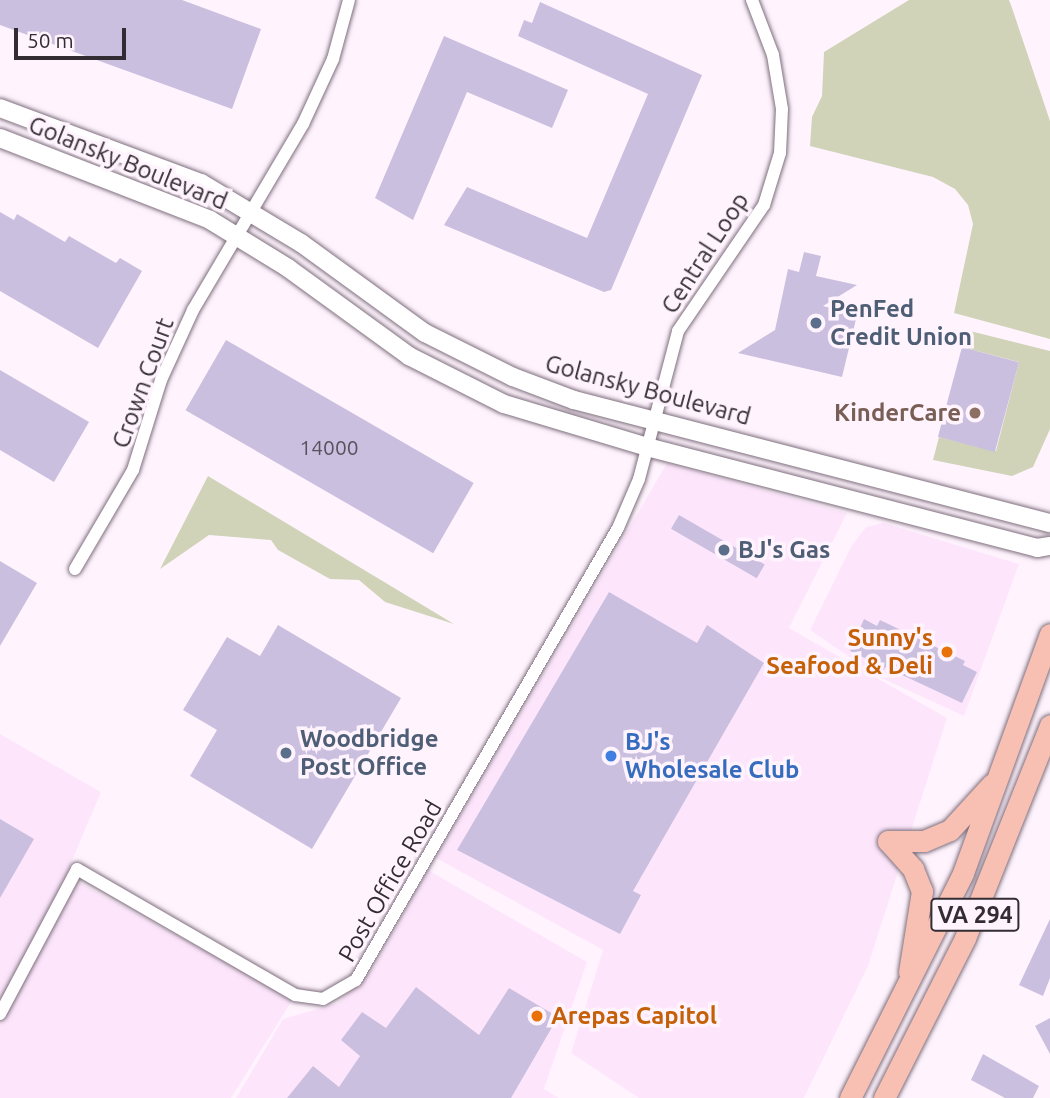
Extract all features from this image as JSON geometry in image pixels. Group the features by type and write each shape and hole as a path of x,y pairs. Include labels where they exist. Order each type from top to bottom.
{"highway":[{"name":"VA 294","path":"850,1098 905,998 1006,765 1050,634"},
{"name":"VA 294","path":"884,1098 965,938 1050,725"},
{"path":"905,998 923,895 913,869 888,841 924,841 955,827 1006,765"}],"street":[{"name":"Crown Court","path":"75,569 133,470 174,347 254,213 332,59 349,0"},
{"name":"Central Loop","path":"647,447 678,331 709,280 751,228 778,165 779,84 752,0"},
{"name":"Golansky Boulevard","path":"0,108 160,165 254,213 377,301 463,354 575,400 1050,523"},
{"name":"Golansky Boulevard","path":"0,138 177,204 240,236 372,333 459,383 551,421 1037,548 1050,546"},
{"name":"Post Office Road","path":"0,1014 77,869 295,995 323,999 347,989 618,528 647,447"}],"shaded area":[{"path":"667,463 847,513 789,628 947,718 868,966 804,1098 639,1098 571,1053 603,950 436,858"},
{"path":"884,523 1019,564 964,716 877,676 810,630 852,545 866,527"},
{"path":"0,734 101,792 66,875 293,999 231,1098 0,1098"},
{"path":"428,870 587,962 544,1089 559,1098 236,1098 283,1019 338,1003 373,969"}],"green space":[{"path":"909,0 1009,0 1050,121 1050,339 954,313 973,224 968,205 955,189 933,177 810,146 812,117 822,96 824,52"},
{"path":"966,330 1050,351 1050,429 1033,467 1012,476 933,460 939,437 996,451 1019,362 962,347"},
{"path":"208,476 454,624 385,602 359,580 330,579 278,550 271,540 209,535 160,569"}],"building":[{"path":"0,0 182,0 261,29 232,109 0,25"},
{"path":"540,2 702,75 611,290 604,292 444,225 467,187 587,238 648,94 518,36 524,20 532,23"},
{"path":"444,36 568,90 552,128 467,92 413,220 375,198"},
{"path":"0,212 14,220 17,214 65,242 69,236 116,263 120,258 142,271 98,348 0,291"},
{"name":"PenFed Credit Union","path":"804,252 821,256 816,276 857,285 823,306 857,315 842,377 738,353 775,330 788,269 799,272"},
{"path":"226,340 474,483 433,553 186,410"},
{"name":"KinderCare","path":"962,347 1019,362 995,452 938,437"},
{"path":"0,370 89,422 54,482 0,450"},
{"name":"BJ's Gas","path":"679,515 765,564 757,578 671,529"},
{"path":"0,561 37,583 0,646"},
{"name":"BJ's Wholesale Club","path":"609,592 697,643 707,625 764,663 633,891 641,895 620,934 457,850"},
{"path":"864,619 877,626 880,620 965,661 963,665 977,672 962,703 885,667 882,675 870,669 873,662 850,651"},
{"name":"Woodbridge Post Office","path":"278,625 401,698 312,849 190,776 217,730 183,710 227,637 260,656"},
{"path":"0,819 34,839 0,898"},
{"path":"1050,919 1050,978 1043,996 1019,985"},
{"path":"416,987 479,1035 509,988 558,1017 511,1098 287,1098 313,1066 339,1087 360,1056 341,1040 362,1012 386,1028"},
{"path":"1050,1018 1050,1054 1035,1026"},
{"path":"983,1054 1039,1086 1033,1098 1005,1098 971,1080"}],"place":[{"name":"PenFed Credit Union","path":"816,323"},
{"name":"KinderCare","path":"975,413"},
{"name":"BJ's Gas","path":"724,550"},
{"name":"Sunny's Seafood & Deli","path":"947,652"},
{"name":"Woodbridge Post Office","path":"286,753"},
{"name":"BJ's Wholesale Club","path":"611,756"},
{"name":"Arepas Capitol","path":"537,1016"}]}
